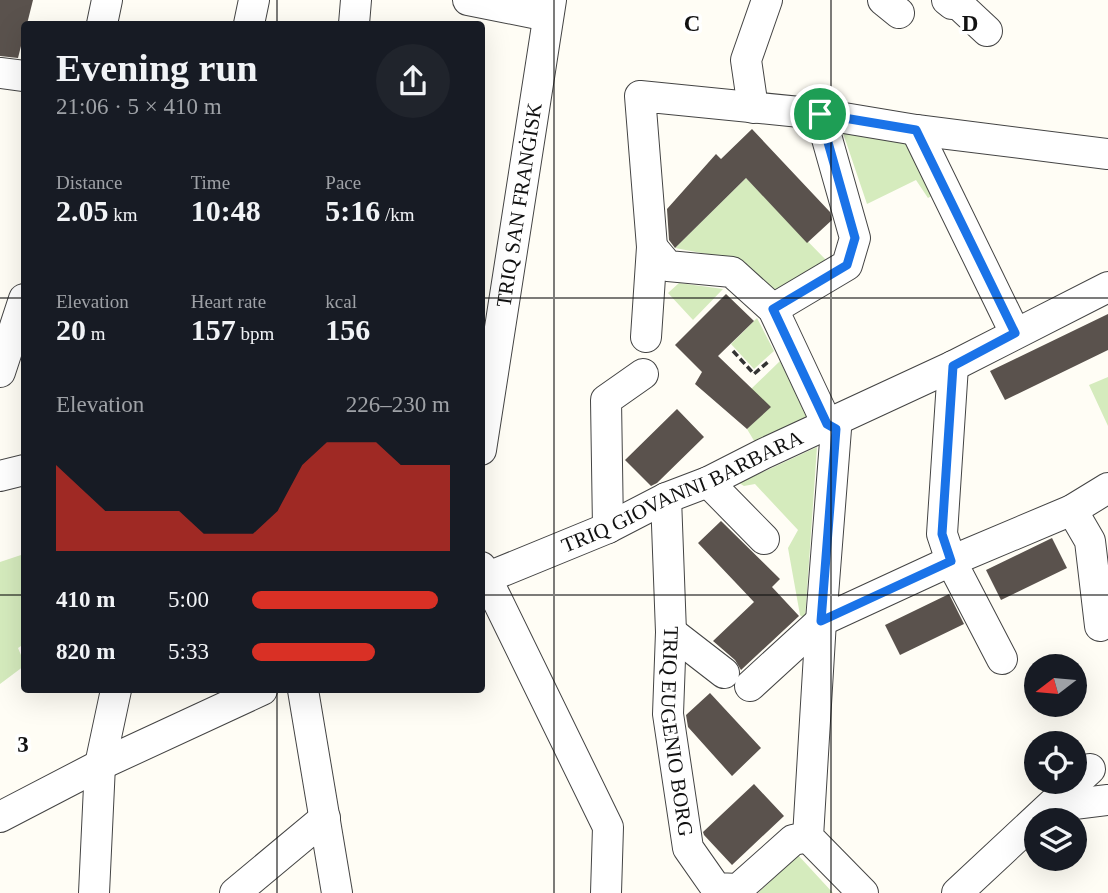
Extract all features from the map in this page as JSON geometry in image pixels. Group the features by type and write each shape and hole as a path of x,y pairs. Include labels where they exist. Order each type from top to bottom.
{"street":[{"path":"103,21 107,0"},
{"path":"250,21 254,0"},
{"path":"354,21 356,0"},
{"path":"468,0 549,8"},
{"path":"753,108 746,60 767,0"},
{"path":"947,0 952,4 954,1 987,30"},
{"name":"TRIQ SAN FRANĠISK","path":"485,424 549,8"},
{"path":"0,73 21,76"},
{"path":"646,337 652,247 640,96 820,114 916,130 1108,154"},
{"path":"773,309 847,265 855,238 820,114"},
{"path":"916,130 1015,333"},
{"path":"652,247 668,266 732,272 773,309 827,424 836,429 808,837 863,893"},
{"name":"TRIQ GIOVANNI BARBARA","path":"485,573 608,528 666,498 708,482 953,366 1108,287"},
{"path":"0,372 21,308"},
{"path":"953,366 942,534 951,561 1002,659"},
{"path":"608,528 606,400 643,374"},
{"path":"0,476 21,471"},
{"path":"708,482 764,539"},
{"path":"671,632 737,680 821,621 951,561 1072,510 1108,488"},
{"name":"TRIQ EUGENIO BORG","path":"666,498 671,632 668,714 688,848 716,888 738,889 793,840 808,837"},
{"path":"1072,510 1090,541 1100,626"},
{"path":"485,578 608,827 606,893"},
{"path":"94,893 100,765 115,693"},
{"path":"0,817 100,765 256,693"},
{"path":"304,693 337,893"},
{"path":"957,893 1090,769"},
{"path":"1050,807 1108,800"},
{"path":"235,893 325,818"}],"path":[{"path":"733,351 754,374"}],"green space":[{"path":"842,130 911,140 935,194 928,198 916,180 867,204"},
{"path":"746,178 826,260 773,294 739,260 675,248"},
{"path":"679,283 723,289 693,320 668,293"},
{"path":"757,318 774,351 754,369 731,344"},
{"path":"780,361 807,418 756,444 747,429 770,407 751,389"},
{"path":"1108,377 1108,426 1089,385"},
{"path":"817,447 805,619 800,615 788,548 798,530 755,484 744,486 739,483"},
{"path":"21,555 21,646 18,648 21,668 0,684 0,562"},
{"path":"798,855 833,893 758,893"}],"building":[{"path":"0,0 33,0 28,21 21,21 18,58 0,56"},
{"path":"752,129 830,212 832,220 807,243 746,178 675,248 669,240 667,209 716,154 721,159"},
{"path":"726,294 754,321 718,356 771,407 747,429 695,384 702,372 675,345"},
{"path":"1108,314 1108,350 1005,400 990,371"},
{"path":"677,409 704,437 651,486 625,460"},
{"path":"721,521 780,579 772,587 799,616 741,670 735,660 713,641 754,602 698,543"},
{"path":"1052,538 1067,568 1001,600 986,570"},
{"path":"949,594 964,624 900,655 885,625"},
{"path":"710,693 761,748 732,776 688,727 686,715"},
{"path":"754,784 784,816 732,865 703,832"}],"route":[{"path":"820,114 916,130 1015,333 953,366 942,534 951,561 821,621 836,429 827,424 773,309 847,265 855,238 820,114"}]}
